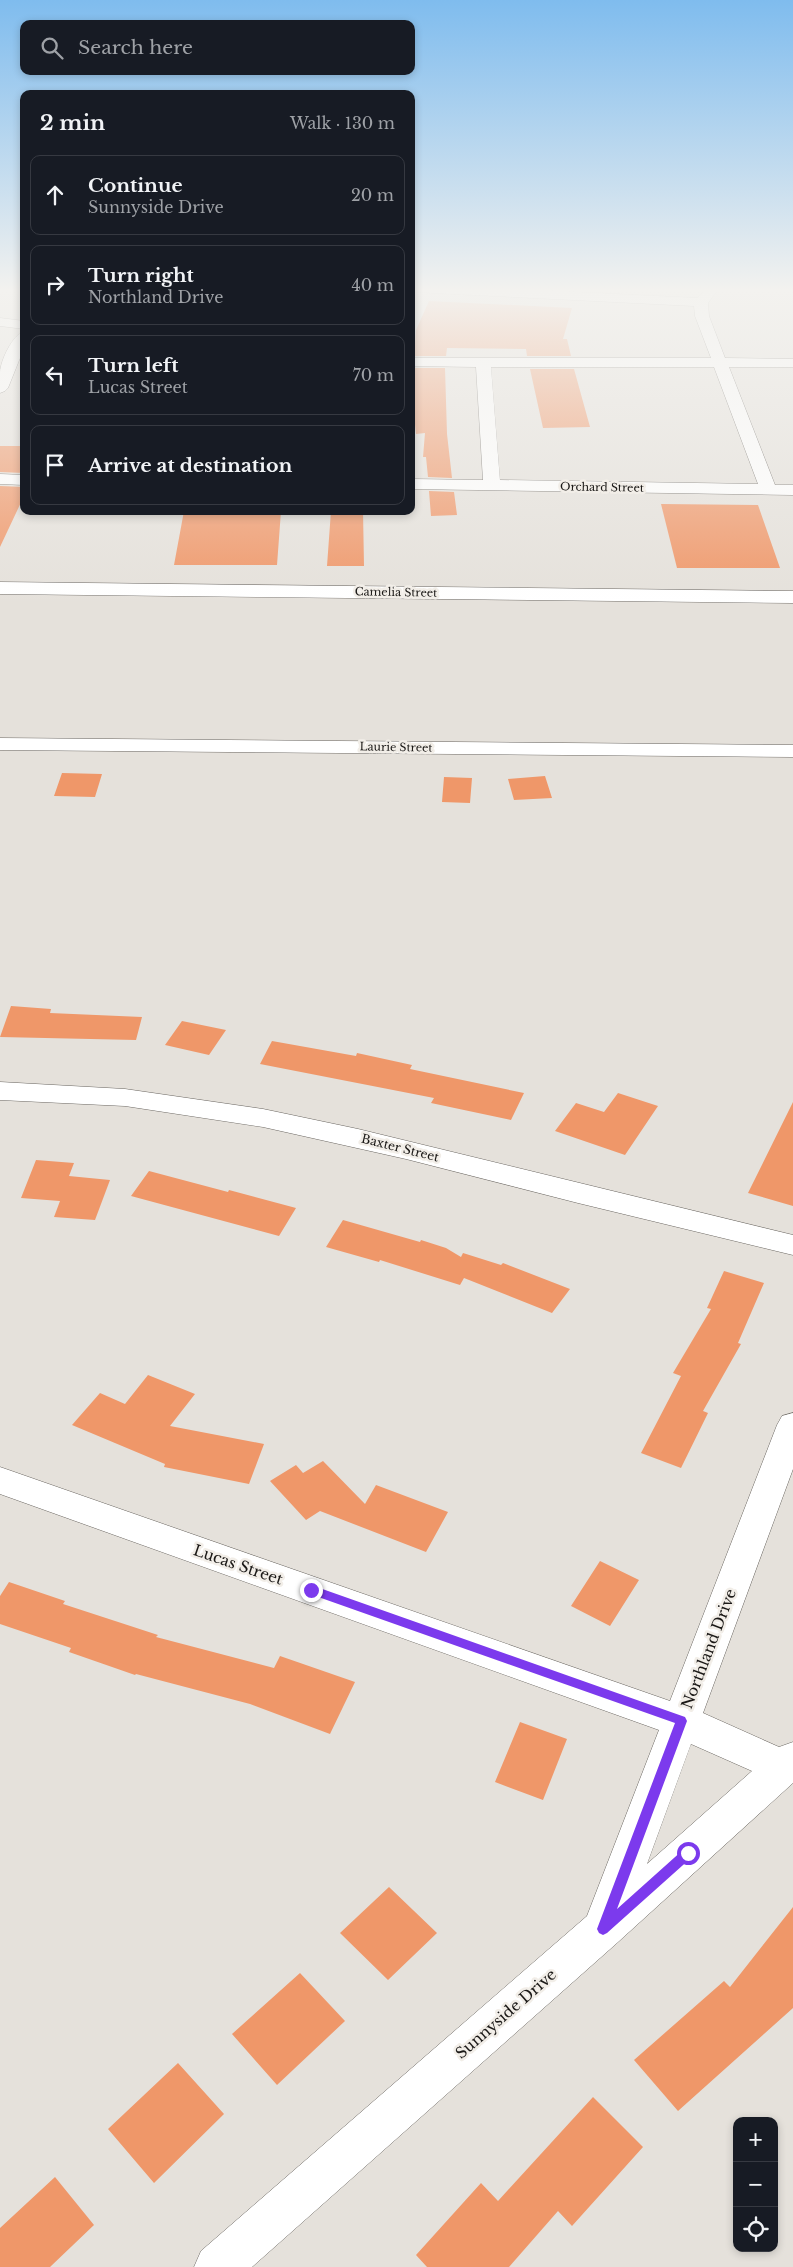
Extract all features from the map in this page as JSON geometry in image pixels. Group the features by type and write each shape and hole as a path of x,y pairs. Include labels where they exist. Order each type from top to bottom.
{"street":[{"path":"485,394 492,486"},
{"path":"732,394 768,490"},
{"path":"0,479 20,480"},
{"name":"Orchard Street","path":"415,484 793,490"},
{"name":"Camelia Street","path":"0,588 793,597"},
{"name":"Laurie Street","path":"0,744 793,751"},
{"name":"Baxter Street","path":"0,1090 106,1096 166,1102 288,1122 348,1134 592,1197 793,1245"},
{"name":"Northland Drive","path":"603,1929 793,1425"},
{"name":"Lucas Street","path":"0,1480 681,1721 788,1763"},
{"name":"Sunnyside Drive","path":"216,2267 603,1929 788,1763"}],"building":[{"path":"415,394 446,394 447,434 452,478 428,477 426,457 423,457 425,433 416,434"},
{"path":"535,394 581,394 590,427 543,428"},
{"path":"0,446 20,446 20,473 0,472"},
{"path":"0,486 20,487 20,504 0,547"},
{"path":"429,491 454,492 457,515 431,516"},
{"path":"661,504 758,505 780,568 677,568"},
{"path":"183,515 281,515 277,565 174,565"},
{"path":"331,515 363,515 364,566 327,566"},
{"path":"62,773 102,774 95,797 54,796"},
{"path":"545,776 552,798 514,800 508,779"},
{"path":"444,777 472,778 470,803 442,802"},
{"path":"11,1006 51,1009 50,1013 142,1017 136,1040 0,1037"},
{"path":"182,1021 226,1030 209,1055 165,1045"},
{"path":"272,1041 356,1056 357,1053 412,1065 410,1069 524,1093 511,1120 431,1103 434,1098 260,1064"},
{"path":"618,1093 658,1106 625,1155 555,1131 576,1103 604,1112"},
{"path":"793,1102 793,1206 748,1193"},
{"path":"36,1160 74,1163 69,1176 110,1180 95,1220 54,1217 60,1201 21,1198"},
{"path":"149,1171 296,1208 279,1236 131,1196"},
{"path":"343,1220 420,1242 421,1240 446,1248 461,1257 463,1253 501,1265 503,1263 570,1289 552,1313 464,1278 460,1285 380,1260 379,1262 326,1247"},
{"path":"724,1271 764,1283 738,1343 741,1344 703,1411 708,1413 681,1468 641,1453 681,1376 673,1373 711,1309 707,1308"},
{"path":"148,1375 195,1394 170,1426 264,1444 249,1484 164,1467 165,1464 72,1425 100,1393 125,1404"},
{"path":"323,1461 365,1504 376,1485 448,1512 426,1552 320,1511 306,1520 270,1481 296,1465 303,1473"},
{"path":"600,1561 639,1580 610,1626 571,1606"},
{"path":"9,1582 65,1601 63,1604 158,1635 156,1637 274,1668 280,1656 355,1682 330,1734 250,1704 135,1675 69,1652 71,1648 0,1624 0,1596"},
{"path":"520,1722 567,1739 543,1800 495,1782"},
{"path":"389,1887 437,1933 388,1980 340,1933"},
{"path":"793,1907 793,2008 678,2111 634,2060 724,1981 730,1987"},
{"path":"300,1973 345,2021 277,2085 232,2034"},
{"path":"178,2063 224,2114 154,2183 108,2129"},
{"path":"593,2097 643,2147 572,2226 558,2211 509,2267 427,2267 416,2255 481,2183 498,2201"},
{"path":"55,2177 94,2225 50,2267 0,2267 0,2228"}],"route":[{"path":"311,1590 681,1721 603,1929 688,1853"}]}
